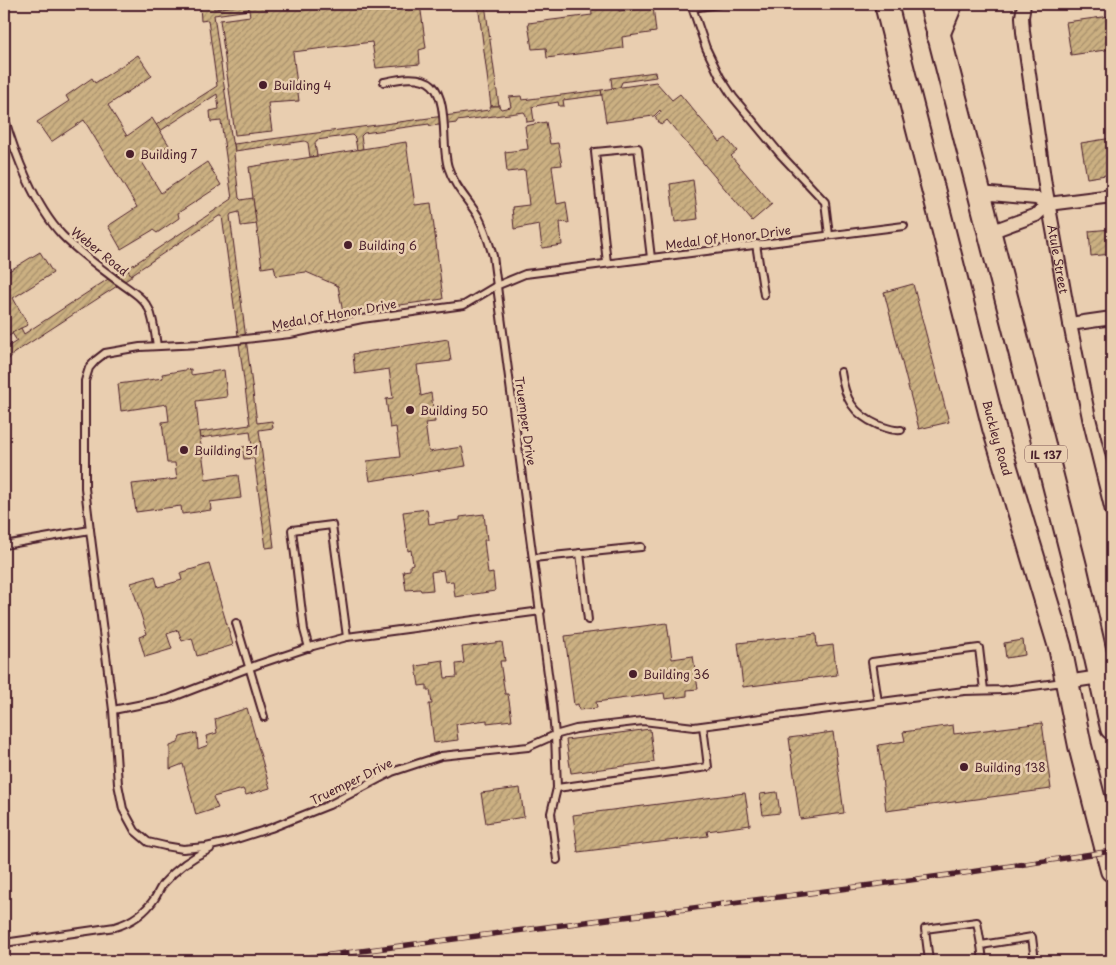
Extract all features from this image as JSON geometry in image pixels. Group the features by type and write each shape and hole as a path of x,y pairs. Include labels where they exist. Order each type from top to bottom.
{"highway":[{"name":"Buckley Road","path":"886,4 994,428 1057,638 1080,746 1112,870"},
{"name":"IL 137","path":"931,4 1076,570 1106,676 1112,728"},
{"path":"938,35 951,4"}],"street":[{"name":"Atule Street","path":"1024,4 1022,17 1023,32 1048,204 1088,418 1112,511"},
{"path":"980,193 1036,198 1048,204"},
{"path":"990,232 1036,214 1048,204 1112,196"},
{"path":"1070,324 1112,318"},
{"path":"1067,682 1106,676"}],"lane":[{"path":"719,4 691,6 706,48 720,77 733,97 768,140 824,202 829,236"},
{"name":"Truemper Drive","path":"90,530 114,710 118,784 123,809 136,831 148,842 183,849 224,843 272,828 321,808 392,772 440,756 528,747 555,735 541,611 492,256 487,235 479,218 457,187 448,167 442,104 432,85 423,80 402,79 384,82"},
{"name":"Weber Road","path":"4,116 22,168 45,211 61,234 80,252 138,296 148,307 152,316 157,346"},
{"path":"607,263 595,152 638,148 651,258"},
{"name":"Medal Of Honor Drive","path":"90,530 85,488 85,381 89,368 105,353 140,347 200,344 290,334 362,319 464,305 496,286 525,274 904,226"},
{"path":"756,244 764,295"},
{"path":"841,372 844,391 853,408 867,420 892,431 901,430"},
{"path":"309,648 304,630 292,530 332,525 347,637"},
{"path":"4,545 90,530"},
{"path":"533,558 640,547"},
{"path":"580,553 588,620"},
{"path":"114,710 168,699 250,668 347,637 541,611"},
{"path":"236,623 264,717"},
{"path":"878,702 872,662 979,648 984,690"},
{"path":"557,860 552,813 557,788 555,735 576,729 643,720 694,727 964,691 1004,690 1067,682"},
{"path":"557,788 708,767 703,726"},
{"path":"4,943 114,927 128,923 147,908 162,885 178,869 199,854 224,843"},
{"path":"929,961 925,929 977,922 983,961"},
{"path":"981,945 1032,937 1035,961"}],"building":[{"path":"213,4 214,9 249,4 249,10 214,15 232,142 235,151 239,198 241,200 253,198 257,224 241,226 239,212 230,216 257,423 272,421 273,428 259,430 274,547 266,548 254,458 244,459 242,447 252,446 250,431 200,438 199,432 250,425 222,216 219,216 131,275 127,269 232,199 221,121 211,122 210,111 219,109 217,94 160,131 156,125 217,86 208,20 201,21 200,6"},
{"path":"217,4 249,4 218,8"},
{"name":"Building 4","path":"249,4 420,4 426,48 419,50 420,64 376,68 372,42 293,52 299,101 268,103 272,131 235,135 220,20 250,16"},
{"path":"478,4 485,4 499,106 491,106"},
{"path":"591,4 618,4 619,11 653,6 656,32 622,37 623,48 547,58 546,48 532,49 528,23 592,15"},
{"path":"1110,16 1112,49 1071,55 1066,22"},
{"name":"Building 7","path":"138,55 152,76 108,105 127,136 152,118 169,145 142,162 161,193 207,162 221,185 178,213 179,218 157,233 153,230 121,249 108,226 137,207 84,120 51,142 37,122 69,101 66,96 92,78 95,83"},
{"path":"655,72 656,77 622,82 620,87 612,88 611,78"},
{"path":"656,82 672,100 680,94 720,142 726,138 737,151 731,156 772,204 752,221 667,120 661,125 655,117 661,112 660,110 654,116 606,122 601,90"},
{"path":"601,90 602,95 563,100 564,106 559,106 558,102 532,107 534,121 527,122 524,112 457,121 457,123 430,126 429,124 364,133 361,136 363,149 357,150 355,138 352,135 317,140 315,143 317,156 310,157 308,143 305,141 235,151 234,144 489,110 491,106 499,106 501,109 511,107 509,97 521,96 522,100"},
{"path":"546,122 550,144 558,143 562,165 552,166 557,204 566,202 569,223 560,222 562,245 542,248 539,224 514,229 512,207 529,205 525,170 507,172 505,152 528,149 525,126"},
{"path":"1112,138 1112,174 1087,178 1081,143"},
{"name":"Building 6","path":"406,142 415,205 431,203 443,299 343,313 338,286 306,272 276,276 274,266 262,268 249,167"},
{"path":"693,180 698,219 675,222 670,184"},
{"path":"1112,229 1112,254 1091,256 1089,231"},
{"path":"40,252 53,273 13,298 28,325 6,338 4,336 4,274"},
{"path":"125,268 131,277 14,353 4,365 4,352 17,341 12,333 21,328 24,334"},
{"path":"913,284 949,422 919,429 884,292"},
{"name":"Building 50","path":"448,339 451,361 417,365 421,396 431,393 435,422 425,423 429,452 462,447 466,466 370,481 367,461 400,457 396,427 390,428 386,399 393,398 389,369 355,374 353,354"},
{"name":"Building 51","path":"191,369 191,375 224,370 227,397 196,401 199,432 206,480 238,475 241,498 210,502 211,510 182,514 181,506 136,512 132,484 177,479 175,463 167,463 162,422 169,421 167,404 121,411 118,384 163,378 162,374"},
{"path":"427,509 429,524 460,520 460,517 484,514 487,540 484,540 488,574 493,573 495,591 455,597 453,581 445,582 443,570 431,572 433,590 406,590 403,571 410,570 410,565 413,564 411,550 408,551 403,512"},
{"path":"209,564 233,645 197,656 192,638 182,641 178,630 167,634 172,649 145,657 139,637 147,634 131,583 155,576 158,587 182,580 180,573"},
{"name":"Building 36","path":"667,623 672,659 693,656 698,689 687,690 687,696 665,699 664,693 596,702 597,708 579,710 578,704 574,705 565,636"},
{"path":"816,634 817,647 833,645 837,675 743,687 738,643"},
{"path":"1023,640 1025,655 1006,658 1004,643"},
{"path":"502,642 505,661 500,661 505,694 508,694 512,720 487,723 487,720 456,724 458,740 434,743 429,704 432,704 430,690 427,690 427,685 419,686 416,666 443,660 445,678 457,677 456,664 464,663 462,647"},
{"path":"247,708 270,788 246,795 243,789 213,797 218,808 196,815 183,764 170,769 170,746 178,743 180,737 197,733 198,749 208,745 206,736 217,733 215,719"},
{"name":"Building 138","path":"1042,723 1051,789 886,811 878,745 905,741 903,732 953,725 954,734"},
{"path":"650,729 654,762 571,773 566,740"},
{"path":"833,732 844,813 800,819 789,738"},
{"path":"520,788 524,817 486,823 481,793"},
{"path":"777,792 780,813 763,815 760,794"},
{"path":"745,793 750,825 707,831 708,836 578,852 573,815"}],"railway":[{"path":"284,961 964,873 1112,851"}],"place":[{"name":"Building 4","path":"263,85"},
{"name":"Building 7","path":"130,154"},
{"name":"Building 6","path":"348,245"},
{"name":"Building 50","path":"410,410"},
{"name":"Building 51","path":"184,450"},
{"name":"Building 36","path":"633,674"},
{"name":"Building 138","path":"964,767"}]}
